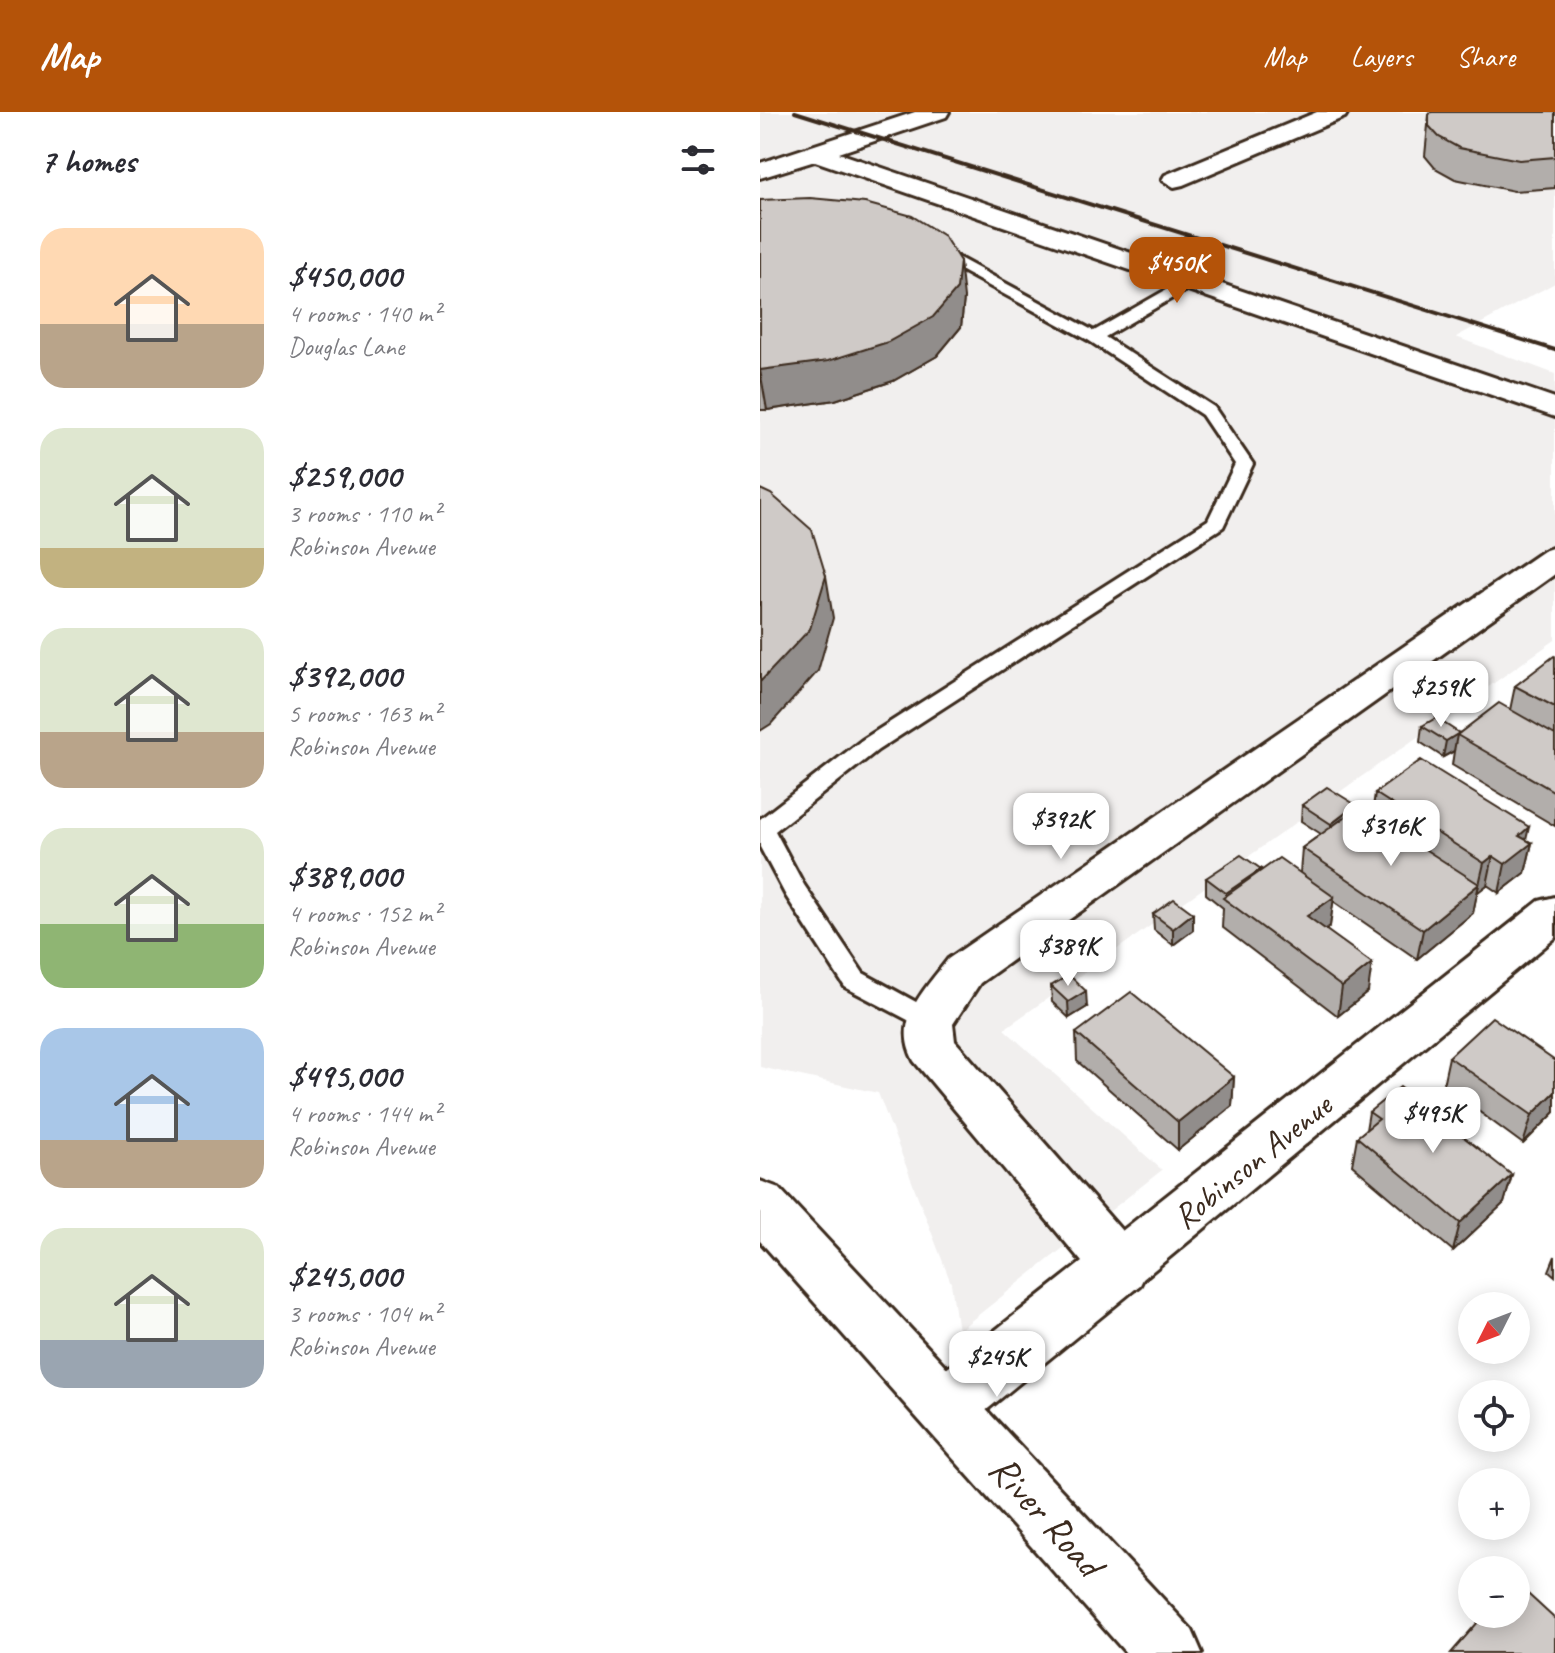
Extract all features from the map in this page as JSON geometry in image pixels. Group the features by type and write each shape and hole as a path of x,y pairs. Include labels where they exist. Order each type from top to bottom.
{"street":[{"path":"760,171 938,112"},
{"path":"1174,180 1337,112"},
{"path":"816,153 1555,408"},
{"path":"1121,1268 931,1047 929,1021 964,971 1555,558"},
{"name":"Robinson Avenue","path":"947,1405 1121,1268 1555,913"},
{"name":"River Road","path":"760,1204 947,1405 1169,1653"}],"lane":[{"path":"923,243 1094,337 1208,411 1244,464 1216,523 870,745 762,829 795,890 854,980 929,1021"},
{"path":"1094,337 1190,282"}],"shaded area":[{"path":"760,112 1555,112 1555,283 1456,337 1555,374 1555,640 1004,1029 1162,1170 958,1331 951,1283 878,1093 760,1067"}],"building":[{"path":"1431,112 1555,112 1555,157 1519,160 1459,148 1439,137 1429,126"},
{"path":"810,198 865,203 912,216 944,236 960,261 957,289 933,317 888,342 828,361 760,370 760,200"},
{"path":"760,489 771,494 812,530 826,576 810,629 760,682"},
{"path":"1555,657 1555,707 1515,686"},
{"path":"1499,703 1555,735 1555,792 1457,735"},
{"path":"1436,718 1459,733 1446,741 1422,726"},
{"path":"1421,760 1529,827 1519,836 1532,843 1505,864 1493,856 1484,863 1375,793"},
{"path":"1327,787 1356,805 1331,824 1302,805"},
{"path":"1359,807 1479,884 1423,930 1302,848"},
{"path":"1241,855 1261,869 1226,893 1206,878"},
{"path":"1279,858 1334,897 1307,916 1372,963 1342,987 1223,898"},
{"path":"1174,899 1193,913 1173,929 1153,914"},
{"path":"1069,975 1086,991 1068,1002 1051,986"},
{"path":"1131,992 1234,1077 1178,1122 1076,1033"},
{"path":"1492,1017 1555,1061 1555,1092 1532,1115 1449,1057"},
{"path":"1400,1087 1512,1175 1460,1223 1357,1137 1379,1119 1369,1112"},
{"path":"1530,1596 1555,1619 1555,1653 1451,1653 1473,1628 1530,1628"}],"railway":[{"path":"795,112 1555,350"}]}
